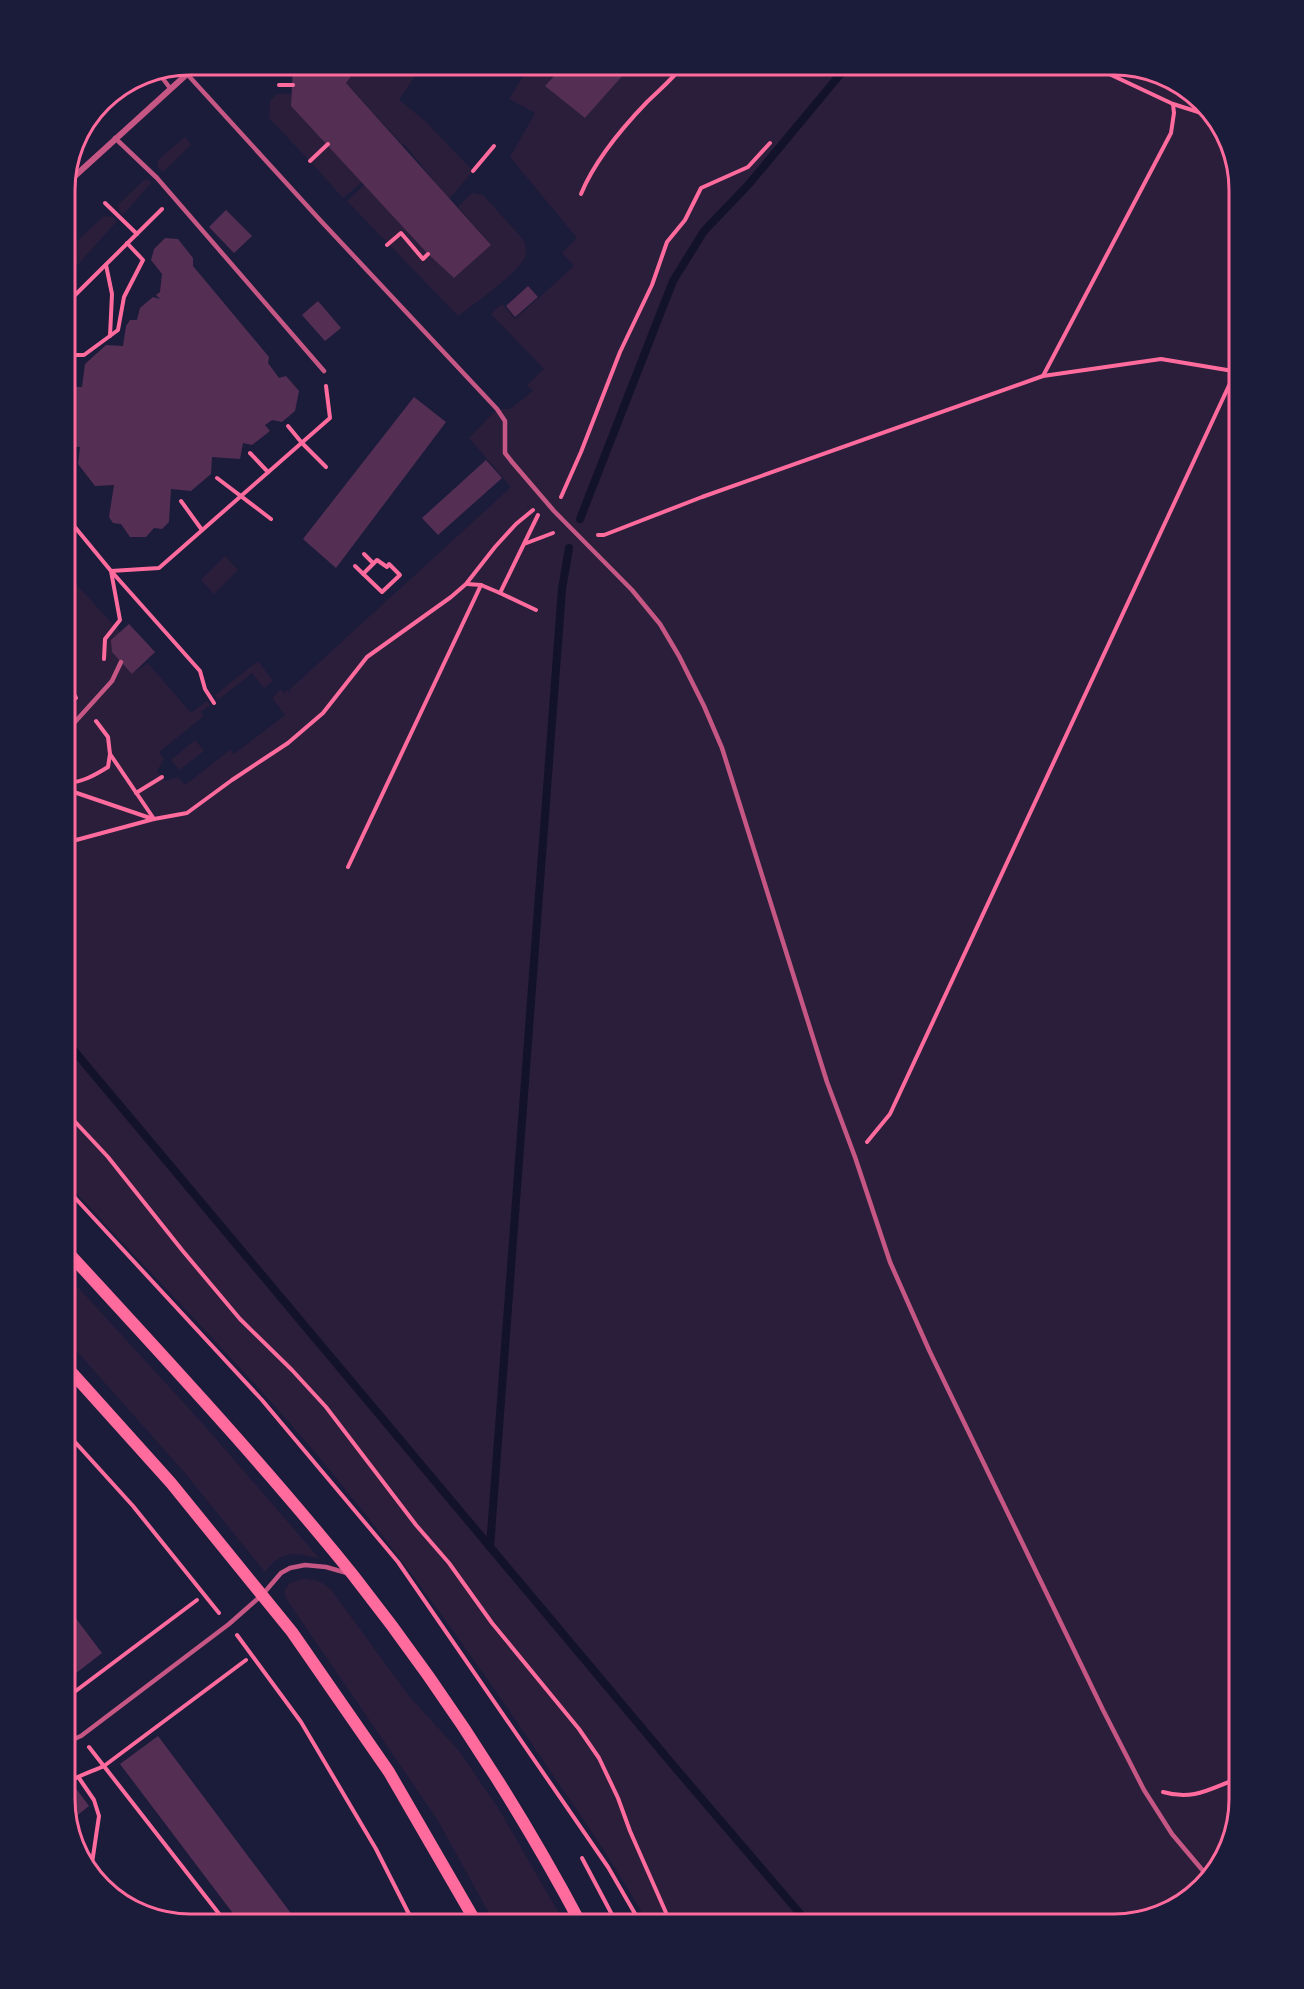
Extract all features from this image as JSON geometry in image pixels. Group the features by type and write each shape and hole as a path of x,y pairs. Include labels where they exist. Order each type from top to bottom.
{"main road":[{"path":"75,1260 221,1420 352,1575 420,1664 474,1745 575,1914"},
{"path":"75,1377 171,1483 292,1632 389,1772 471,1914"}],"street":[{"path":"76,175 185,75"}],"lane":[{"path":"188,75 327,228 497,409 505,421 505,453 554,511 632,590 660,624 679,656 722,748 826,1082 855,1157 890,1262 929,1350 1102,1710 1139,1781 1172,1834 1203,1871"},
{"path":"163,79 170,88"},
{"path":"115,138 157,178 324,371"},
{"path":"75,722 112,681 121,662"},
{"path":"75,1738 229,1624 263,1594 281,1573 290,1568 305,1565 326,1567 352,1575"}],"path":[{"path":"581,194 589,173 614,140 645,104 676,75"},
{"path":"1111,75 1173,104 1198,112"},
{"path":"279,84 293,85"},
{"path":"1044,376 1171,133 1173,104"},
{"path":"554,511 581,452 620,352 652,285 667,242 685,220 701,188 747,167 770,142"},
{"path":"310,161 328,144"},
{"path":"473,171 494,146"},
{"path":"75,295 174,197"},
{"path":"105,203 137,234"},
{"path":"387,245 401,233 423,259 428,254"},
{"path":"75,356 84,356 118,330 124,297 142,260 127,243"},
{"path":"106,264 112,294 110,336"},
{"path":"579,536 604,535 702,497 1044,376 1161,359 1229,370"},
{"path":"111,571 159,568 330,418 324,371"},
{"path":"855,1157 890,1114 1229,391"},
{"path":"288,426 326,467"},
{"path":"250,453 268,472"},
{"path":"217,478 271,519"},
{"path":"500,593 545,500"},
{"path":"75,840 154,819 187,813 288,743 323,712 367,657 466,584 516,524 545,500"},
{"path":"181,501 202,530"},
{"path":"75,527 200,671 205,689 214,703"},
{"path":"524,544 572,528"},
{"path":"364,554 373,563"},
{"path":"355,566 363,574 382,592 400,575 389,564 387,567 377,560 363,574"},
{"path":"103,670 105,639 120,620 111,571"},
{"path":"466,584 481,585 536,610"},
{"path":"348,867 481,585"},
{"path":"75,697 83,713 95,719 108,737 110,754 108,767 92,777 75,782"},
{"path":"110,754 154,819"},
{"path":"136,793 162,777"},
{"path":"75,792 154,819"},
{"path":"75,1122 108,1157 240,1318 326,1407 416,1525 450,1563 492,1623 579,1729 599,1758 618,1798 667,1914"},
{"path":"75,1198 262,1400 398,1562 601,1857 635,1914"},
{"path":"75,1443 132,1506 265,1671 301,1722 376,1849 409,1914"},
{"path":"75,1691 197,1600"},
{"path":"75,1779 104,1766 246,1660"},
{"path":"75,1726 219,1914"},
{"path":"79,1778 94,1800 99,1816 93,1860"},
{"path":"1139,1781 1156,1790 1177,1796 1198,1795 1229,1782"},
{"path":"582,1858 612,1914"}],"shaded area":[{"path":"352,75 415,75 399,100 425,121 473,171 449,199 404,144 346,83"},
{"path":"524,75 555,75 545,86 585,118 623,75 1121,75 1158,84 1184,99 1205,120 1220,146 1228,175 1229,190 1229,1799 1225,1828 1214,1856 1205,1869 1184,1890 1158,1905 1129,1913 1114,1914 642,1914 596,1839 492,1685 364,1513 271,1402 75,1191 75,583 120,632 132,674 148,663 191,713 207,701 210,705 201,712 204,716 159,752 164,759 157,771 165,781 178,777 185,785 230,750 234,754 285,715 272,698 281,689 284,693 287,690 291,694 289,690 511,487 469,438 497,409 510,409 533,391 527,385 544,369 491,314 502,304 515,319 574,266 562,253 577,238 510,157 535,113 509,99"},
{"path":"277,94 291,94 291,106 362,182 343,198 269,118 270,101"},
{"path":"185,137 191,145 163,172 158,167 158,160"},
{"path":"144,180 149,180 151,183 123,215 118,205"},
{"path":"365,184 428,254 454,278 491,245 458,207 472,193 483,195 523,239 526,248 525,257 505,280 458,316 347,201"},
{"path":"104,216 113,217 117,221 75,268 75,243"},
{"path":"225,556 238,570 214,594 201,580"},
{"path":"258,661 273,681 264,688 252,673 218,700 215,695"},
{"path":"195,740 204,751 179,770 171,760"},
{"path":"75,1284 205,1426 320,1559 296,1554 283,1556 265,1572 184,1472 75,1349"},
{"path":"310,1579 318,1581 332,1591 409,1696 460,1752 500,1811 559,1914 489,1914 437,1819 285,1597 285,1589 290,1583"}],"building":[{"path":"293,75 352,75 346,83 491,245 454,278 428,254 291,106"},
{"path":"555,75 623,75 585,118 545,86"},
{"path":"226,210 252,236 234,253 209,227"},
{"path":"165,238 178,239 193,258 193,266 269,357 268,363 279,378 286,376 299,391 295,411 282,422 272,420 265,425 270,431 252,445 243,443 240,459 212,457 211,474 191,491 171,489 169,522 162,529 154,528 146,537 130,537 121,524 113,523 109,517 114,485 95,486 78,464 80,447 75,447 75,387 82,387 85,364 106,345 123,346 126,326 130,320 137,320 140,308 153,297 160,299 156,295 160,292 162,274 151,260 154,249"},
{"path":"528,286 538,297 515,317 506,306"},
{"path":"318,301 341,328 325,341 302,315"},
{"path":"414,397 446,422 336,568 303,539"},
{"path":"486,460 502,478 438,535 422,518"},
{"path":"129,624 155,652 132,674 112,652 111,640"},
{"path":"75,1617 102,1653 75,1674"},
{"path":"158,1736 292,1914 233,1914 120,1764"},
{"path":"75,1787 89,1806 76,1816"}],"waterway":[{"path":"580,519 673,281 704,231 749,184 840,75"},
{"path":"490,1547 562,589 569,548"},
{"path":"75,1052 800,1914"}]}
